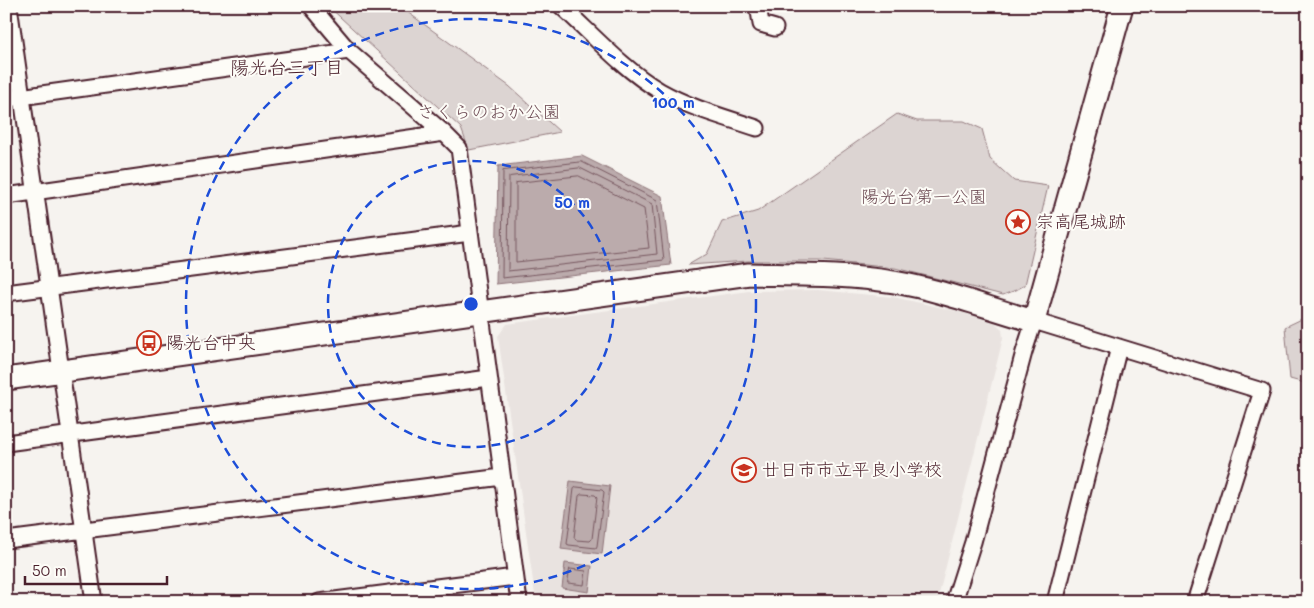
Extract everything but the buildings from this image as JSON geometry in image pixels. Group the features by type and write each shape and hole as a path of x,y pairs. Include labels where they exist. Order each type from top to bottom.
{"street":[{"path":"9,6 94,602"},
{"path":"311,6 349,51 459,148 519,602"},
{"path":"561,6 623,64 659,90 694,107 757,128"},
{"path":"754,6 758,9 761,24 775,28"},
{"path":"954,602 973,542 1024,352 1122,6"},
{"path":"6,99 349,51"},
{"path":"6,196 444,133"},
{"path":"6,293 470,233"},
{"path":"6,379 749,274 821,275 894,282 964,299 1004,313 1262,391 1196,602"},
{"path":"1056,602 1119,347"},
{"path":"6,444 489,378"},
{"path":"6,540 502,477"},
{"path":"319,602 515,577"}],"shaded area":[{"name":"廿日市市立平良小学校","path":"818,290 893,297 957,311 995,323 1002,329 1003,338 937,602 536,602 498,336 507,324 749,291"}],"green space":[{"name":"さくらのおか公園","path":"328,6 399,6 509,86 560,132 469,150 461,128"},
{"name":"陽光台第一公園","path":"897,114 917,121 964,121 982,129 990,159 1014,181 1048,186 1025,285 1003,295 895,268 823,261 748,261 688,265 707,254 722,222 758,211"},
{"path":"1308,316 1308,384 1290,379 1285,327"}],"water":[{"path":"582,156 662,196 671,265 496,284 498,166"},
{"path":"570,481 610,486 602,554 561,549"},
{"path":"565,563 592,566 589,592 562,588"}],"place":[{"name":"宗高尾城跡","path":"1018,222"},
{"name":"陽光台中央","path":"149,343"},
{"name":"廿日市市立平良小学校","path":"744,470"}],"district":[{"name":"陽光台三丁目","path":"287,67"}]}
